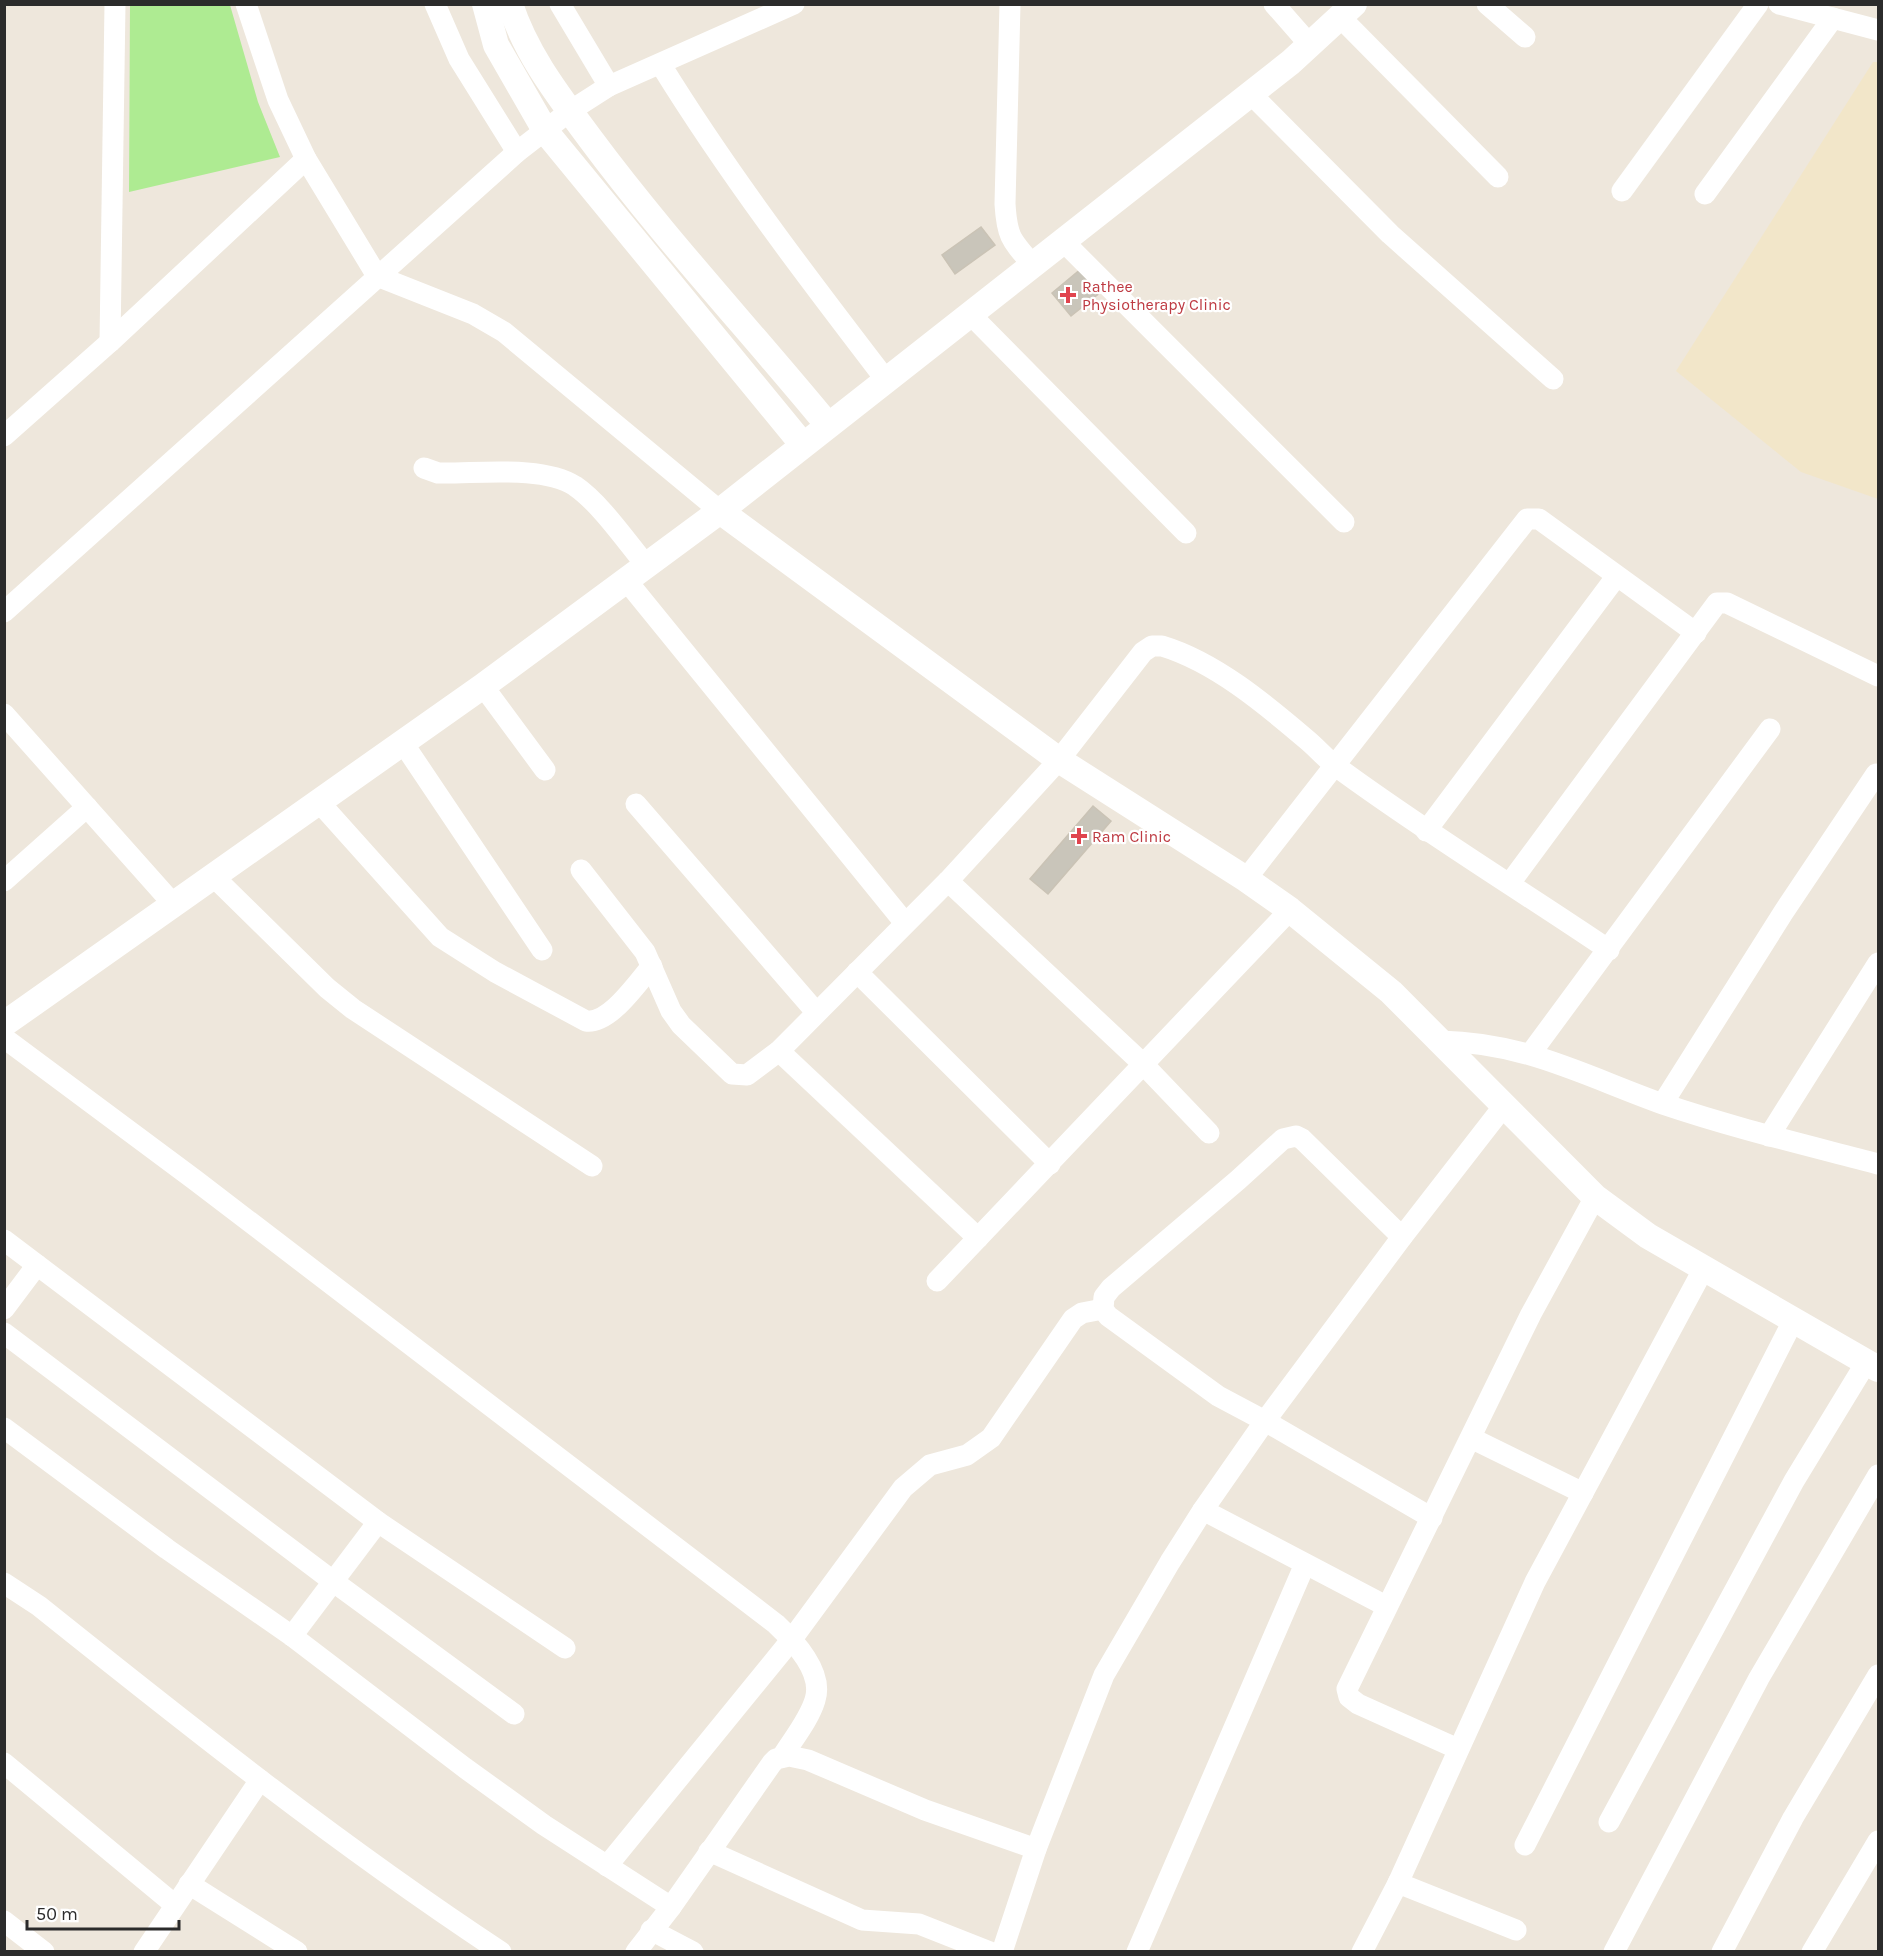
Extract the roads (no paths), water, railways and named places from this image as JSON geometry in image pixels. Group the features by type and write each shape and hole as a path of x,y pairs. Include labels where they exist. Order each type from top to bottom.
{"street":[{"path":"110,342 115,4"},
{"path":"246,4 250,24 278,100 306,159 377,276 473,314 504,332 720,511 1059,760 1246,879 1290,910 1391,992 1595,1197 1648,1236 1872,1365 1794,1481 1609,1822"},
{"path":"435,4 459,59 517,152"},
{"path":"484,4 495,45 546,132 803,445"},
{"path":"510,4 519,34 570,111 623,182 827,424"},
{"path":"560,4 609,86"},
{"path":"4,612 517,152 546,132 570,111 609,86 661,65 754,12 794,4"},
{"path":"1010,4 1005,204 1007,229 1012,242 1033,265"},
{"path":"1274,4 1310,45"},
{"path":"1487,4 1525,37"},
{"path":"1622,191 1758,4"},
{"path":"1779,4 1878,30"},
{"path":"4,1024 483,686 720,511 827,424 1251,94 1347,11 1498,177"},
{"path":"1705,194 1833,18"},
{"path":"661,65 709,142 787,251 886,380"},
{"path":"1251,94 1389,234 1553,379"},
{"path":"4,436 110,342 306,159"},
{"path":"1063,241 1344,522"},
{"path":"970,314 1186,532"},
{"path":"424,468 438,473 544,476 565,481 582,492 636,572 905,923"},
{"path":"1246,879 1527,519 1539,519 1696,633"},
{"path":"1426,831 1616,577"},
{"path":"1510,883 1696,633 1713,606 1727,603 1878,676"},
{"path":"581,870 645,952 676,1018 732,1074 742,1077 751,1073 779,1051 948,881 1059,760 1143,652 1152,646 1162,646 1214,671 1247,692 1334,764 1426,831 1510,883 1609,950"},
{"path":"483,686 545,770"},
{"path":"4,714 174,905"},
{"path":"1531,1053 1770,729"},
{"path":"403,743 542,950"},
{"path":"1663,1104 1783,913 1876,774"},
{"path":"319,802 441,937 495,972 586,1021 597,1022 609,1014 652,966"},
{"path":"636,804 816,1012"},
{"path":"4,882 87,807"},
{"path":"214,877 327,988 353,1009 592,1166"},
{"path":"948,881 1142,1063 1209,1133"},
{"path":"937,1281 1290,910"},
{"path":"1769,1136 1878,963"},
{"path":"857,972 1050,1164"},
{"path":"4,1038 746,1600 792,1639 803,1653 817,1688 812,1708 782,1757 772,1763 672,1907 651,1930 636,1952"},
{"path":"1441,1041 1486,1044 1531,1053 1663,1104 1769,1136 1878,1164"},
{"path":"779,1051 978,1238"},
{"path":"1002,1952 1035,1850 1104,1675 1203,1510 1265,1421 1402,1237 1503,1107"},
{"path":"1402,1237 1302,1139 1290,1136 1283,1139 1111,1288 1104,1297 1103,1309 1108,1316 1236,1408 1265,1421 1432,1518"},
{"path":"1458,1749 1358,1704 1347,1694 1348,1685 1531,1314 1595,1197"},
{"path":"4,1240 378,1522 565,1648"},
{"path":"4,1308 37,1265"},
{"path":"1362,1952 1398,1883 1535,1582 1704,1269"},
{"path":"607,1866 792,1639 903,1488 930,1465 967,1455 991,1438 1073,1319 1082,1313 1103,1309"},
{"path":"1525,1845 1794,1319"},
{"path":"4,1333 334,1582 514,1714"},
{"path":"4,1428 166,1549 292,1636 465,1768 607,1866 672,1907"},
{"path":"1471,1438 1583,1493"},
{"path":"1614,1952 1759,1678 1878,1474"},
{"path":"1203,1510 1386,1606"},
{"path":"292,1636 378,1522"},
{"path":"1137,1952 1305,1564"},
{"path":"4,1583 39,1606 260,1780 429,1904 501,1952"},
{"path":"1722,1952 1793,1818 1878,1675"},
{"path":"782,1757 808,1760 925,1810 1035,1850"},
{"path":"4,1763 175,1905"},
{"path":"144,1952 260,1780"},
{"path":"1812,1952 1878,1841"},
{"path":"709,1851 862,1920 919,1924 990,1952"},
{"path":"1398,1883 1516,1930"},
{"path":"189,1884 297,1952"},
{"path":"4,1921 44,1952"},
{"path":"651,1930 693,1952"}],"place":[{"name":"Rathee Physiotherapy Clinic","path":"1068,295"},
{"name":"Ram Clinic","path":"1079,836"}]}
